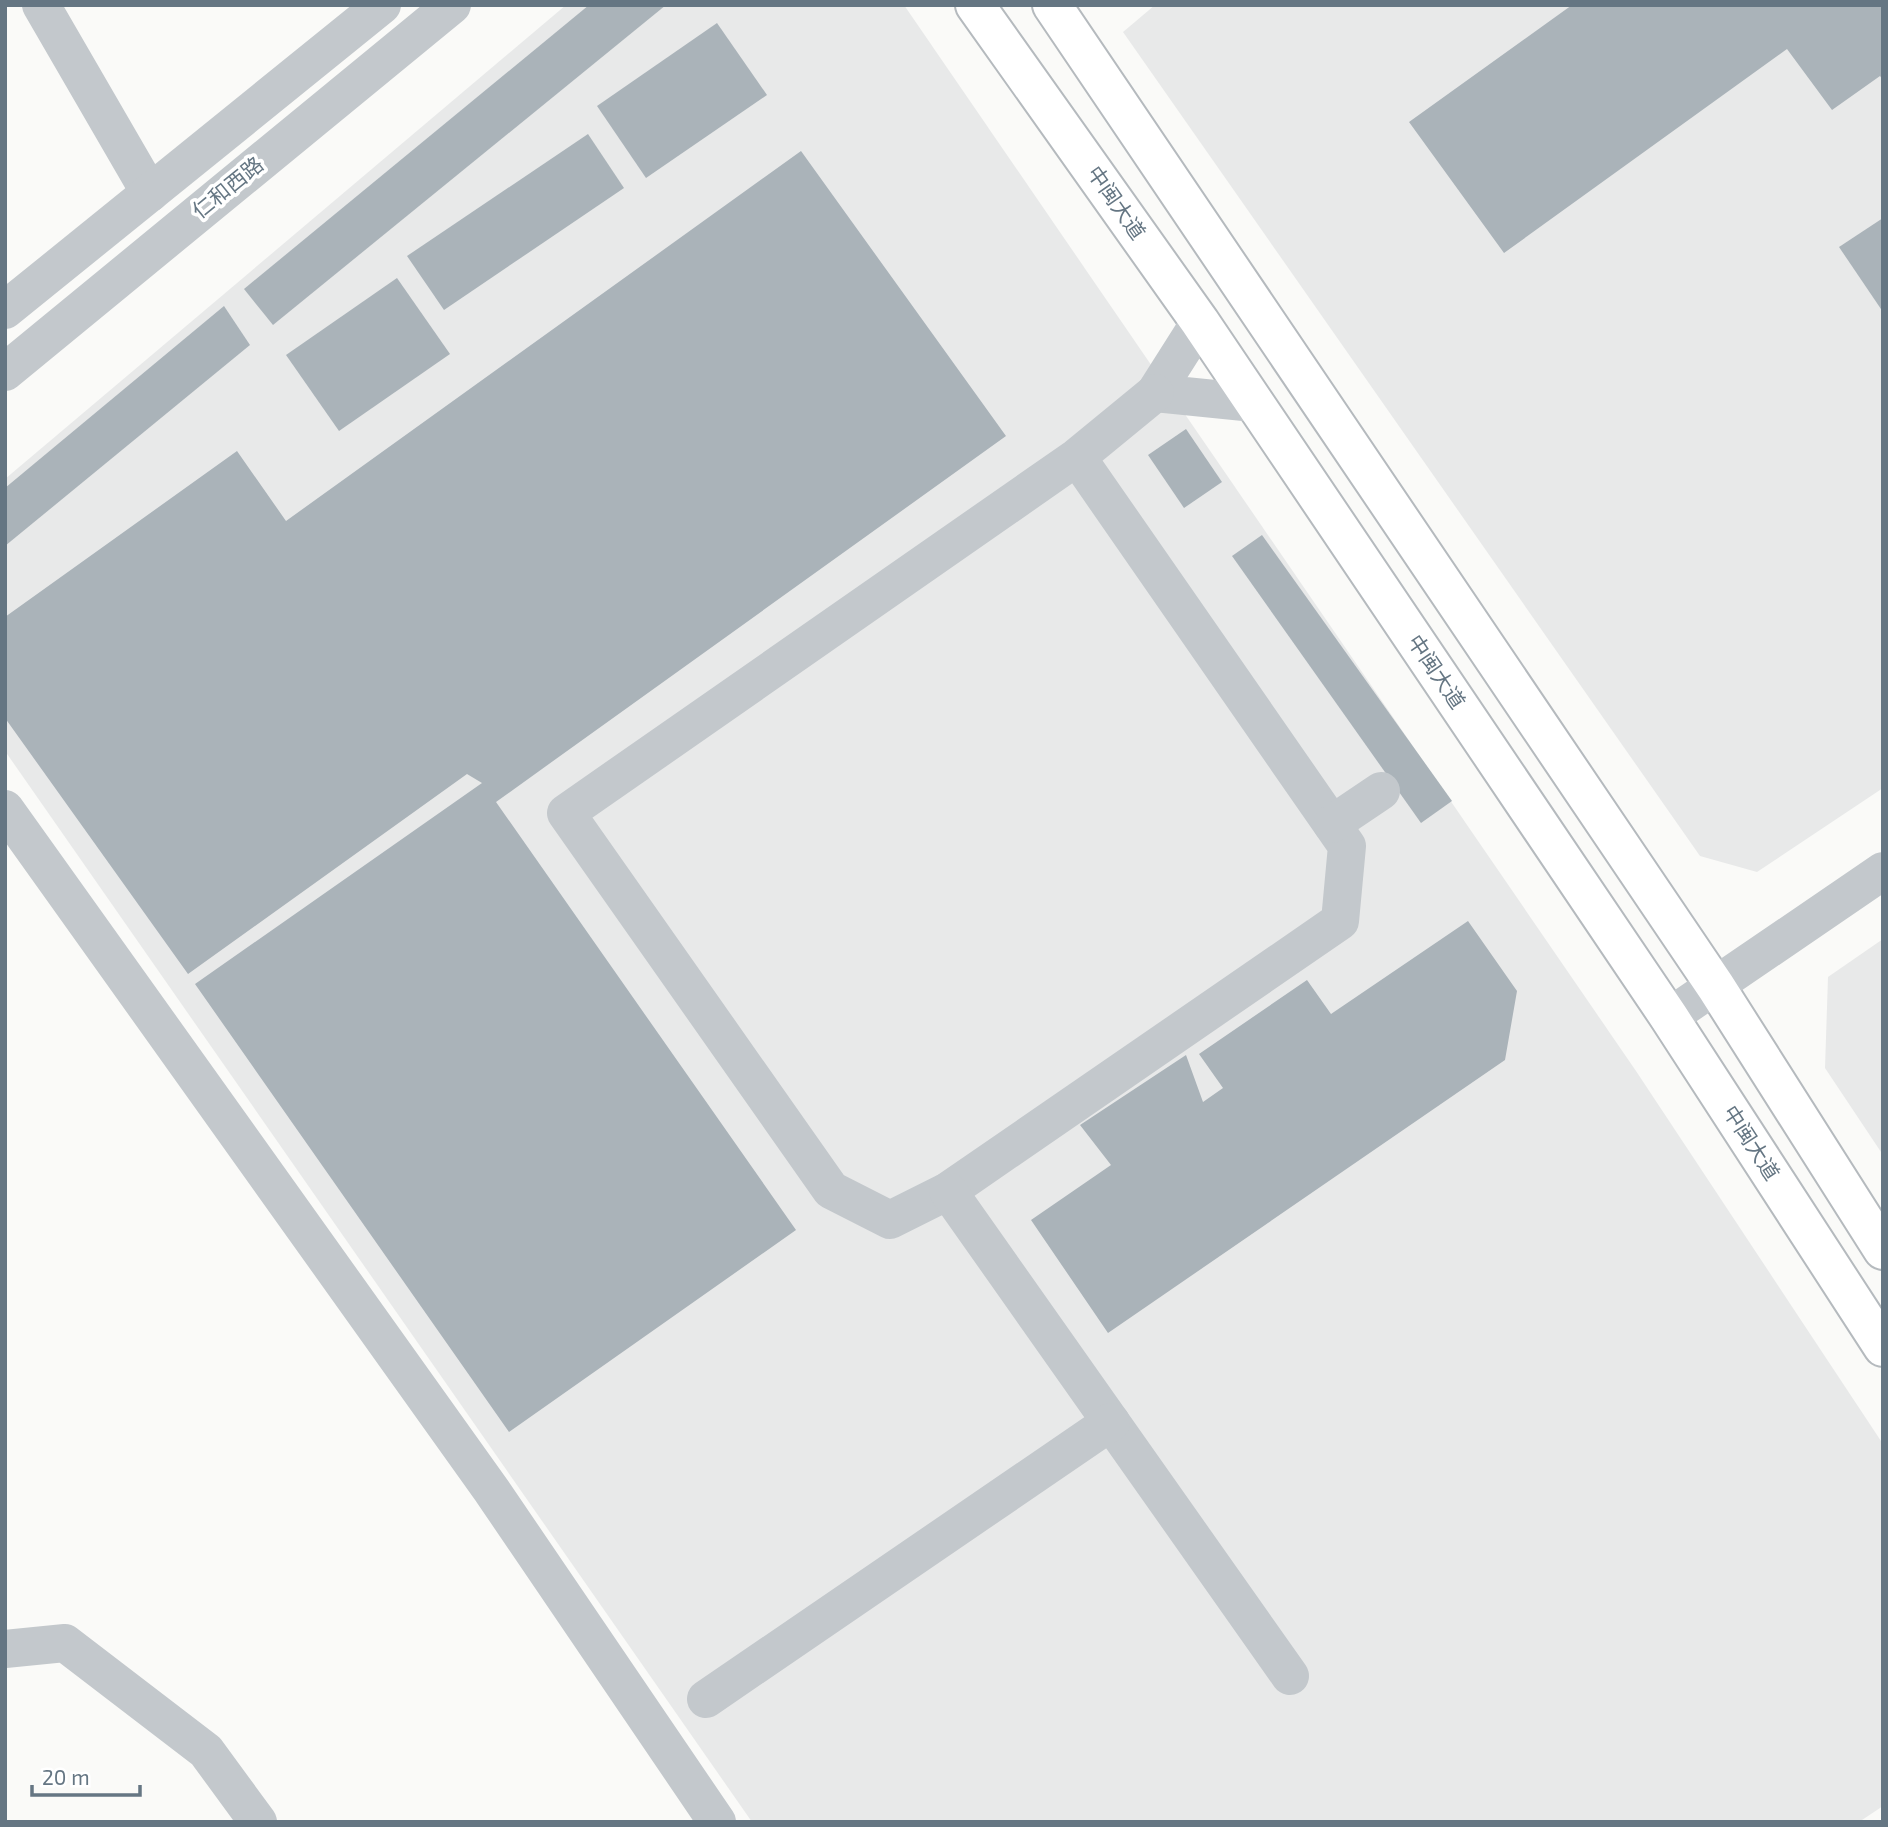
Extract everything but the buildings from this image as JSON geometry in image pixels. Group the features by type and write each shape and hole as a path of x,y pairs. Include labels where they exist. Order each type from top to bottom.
{"main road":[{"name":"中闽大道","path":"975,5 1200,321 1669,1017 1883,1347"},
{"path":"1052,5 1716,987 1883,1250"}],"street":[{"path":"41,5 149,192"},
{"path":"5,310 382,5"},
{"name":"仁和西路","path":"5,372 452,5"},
{"path":"1077,457 1348,846 1340,921 948,1191 891,1220 831,1190 566,813 1077,457 1155,393 1200,321"},
{"path":"1155,393 1254,403"},
{"path":"1332,824 1381,791"},
{"path":"5,809 492,1492 717,1822"},
{"path":"1669,1017 1883,871"},
{"path":"948,1191 1290,1676"},
{"path":"706,1699 1111,1422"},
{"path":"5,1649 65,1643 206,1751 258,1822"}],"shaded area":[{"path":"566,5 904,5 1636,1071 1883,1444 1883,1806 1859,1822 752,1822 5,751 5,479"},
{"path":"1155,5 1883,5 1883,788 1757,872 1700,856 1123,32"},
{"path":"1883,939 1883,1155 1825,1068 1828,977"}]}
